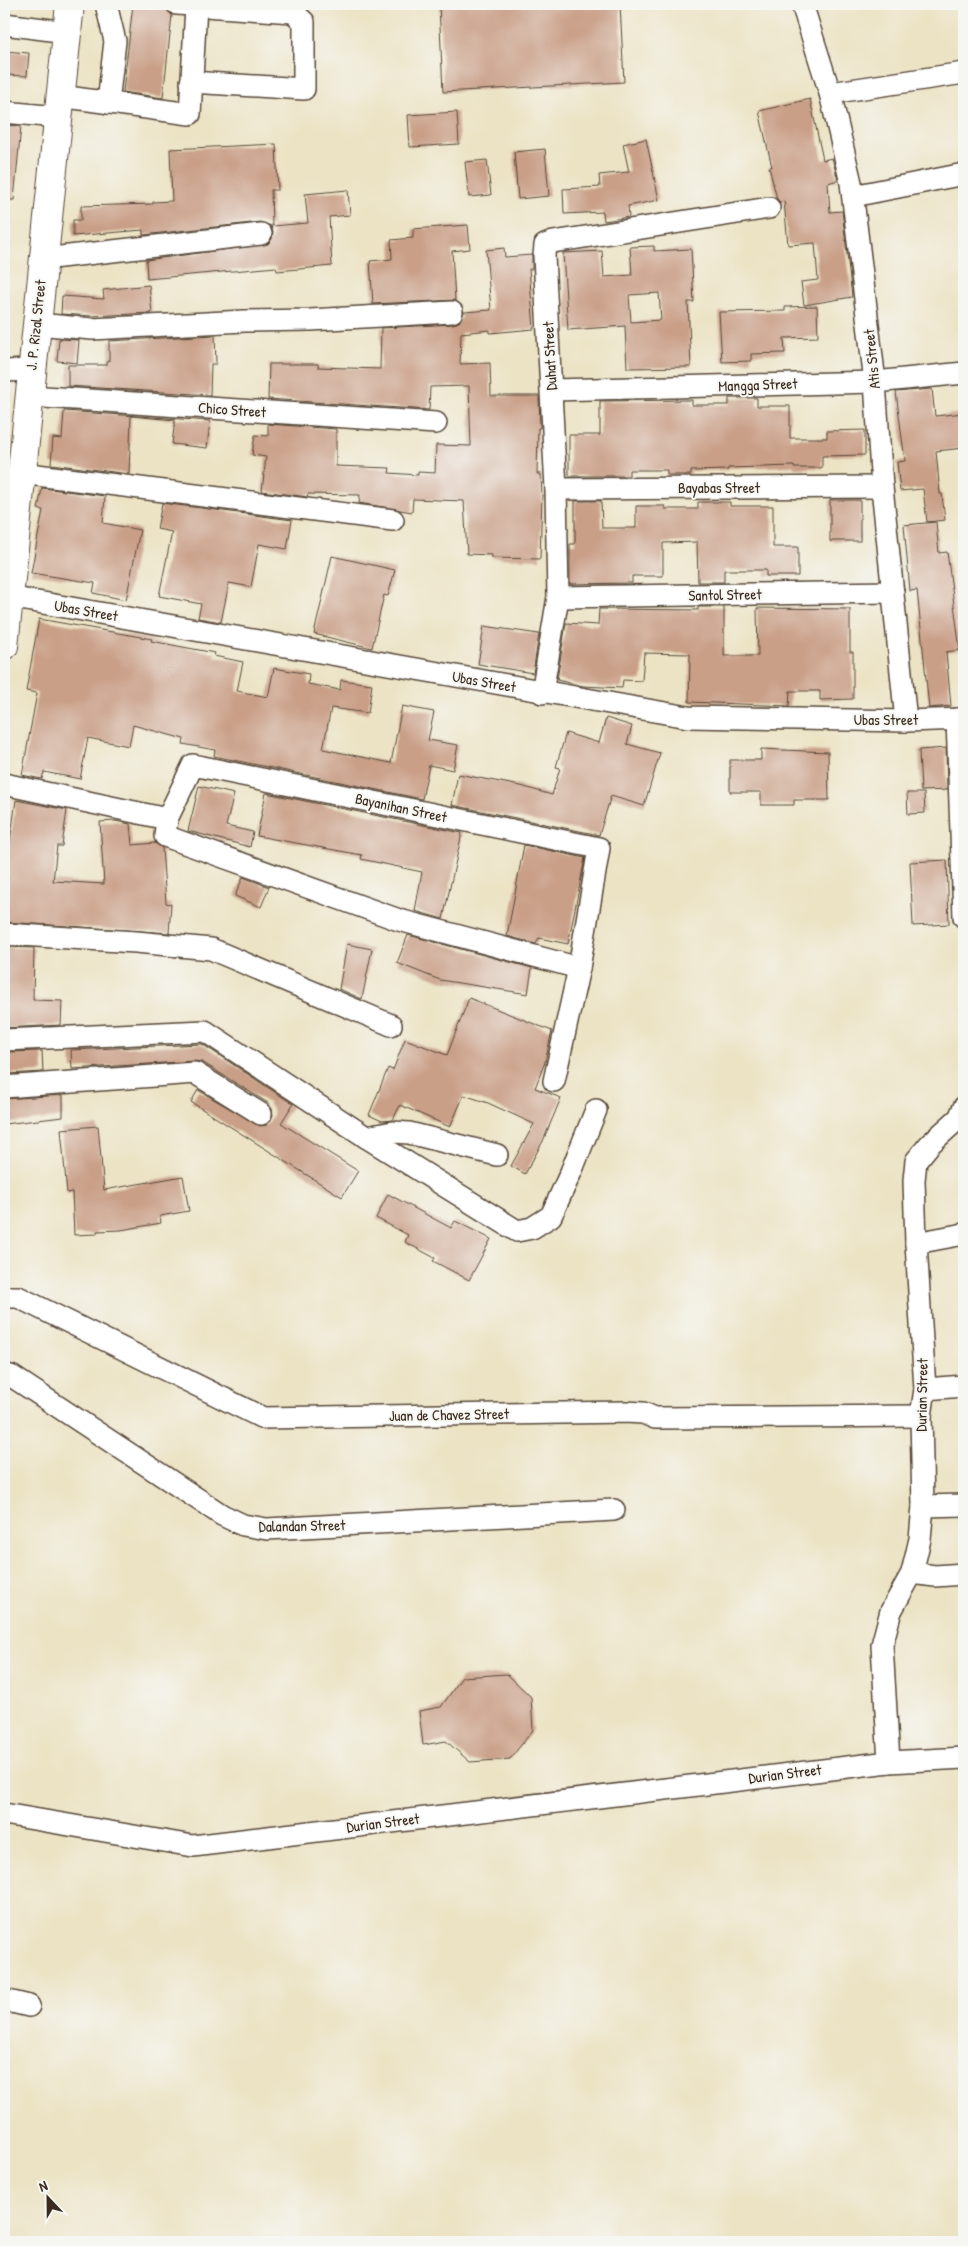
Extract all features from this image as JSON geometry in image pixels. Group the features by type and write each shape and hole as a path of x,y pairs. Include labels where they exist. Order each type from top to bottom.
{"highway":[{"name":"J. P. Rizal Street","path":"4,646 70,4"}],"street":[{"path":"106,4 115,41 108,103"},
{"name":"Atis Street","path":"802,4 830,92 853,196 875,382 882,487 906,721"},
{"path":"4,112 108,103 190,114 191,82 186,5 293,12 304,22 304,89 191,82"},
{"path":"4,24 67,32"},
{"path":"830,92 964,73"},
{"path":"853,196 964,174"},
{"name":"Duhat Street","path":"542,692 558,597 556,489 545,245 553,242 769,208"},
{"path":"43,259 261,234"},
{"path":"36,324 101,328 452,312"},
{"name":"Chico Street","path":"4,372 30,383 436,423"},
{"name":"Mangga Street","path":"552,390 875,382 964,373"},
{"path":"21,473 393,520"},
{"name":"Bayabas Street","path":"556,489 882,487"},
{"name":"Santol Street","path":"558,597 893,592"},
{"name":"Ubas Street","path":"9,597 688,717 906,721 961,719"},
{"path":"961,719 964,917"},
{"name":"Bayanihan Street","path":"167,819 193,765 599,848 579,968 554,1081"},
{"path":"4,784 167,819 165,836 352,904 399,920 579,968"},
{"path":"4,934 211,949 391,1025"},
{"path":"4,1040 205,1031 366,1137 517,1231 532,1228 551,1216 572,1172 596,1110"},
{"path":"4,1087 195,1072 261,1114"},
{"name":"Durian Street","path":"4,1814 194,1846 889,1762 882,1645 890,1611 912,1573 920,1540 923,1506 921,1416 925,1389 916,1243 914,1180 916,1161 930,1144 959,1118 964,1107"},
{"path":"366,1137 393,1132 409,1133 497,1155"},
{"path":"916,1243 964,1234"},
{"name":"Juan de Chavez Street","path":"4,1297 18,1297 263,1418 625,1412 643,1413 655,1418 921,1416"},
{"name":"Dalandan Street","path":"4,1374 13,1377 222,1515 244,1525 267,1529 614,1510"},
{"path":"925,1389 964,1386"},
{"path":"923,1506 964,1506"},
{"path":"912,1573 935,1576 964,1574"},
{"path":"889,1762 964,1758"},
{"path":"4,2000 29,2006"}],"building":[{"path":"133,4 165,8 172,15 163,98 123,92"},
{"path":"439,4 620,4 624,82 443,92"},
{"path":"4,51 29,53 27,76 4,75"},
{"path":"810,99 823,160 832,158 838,180 828,183 830,212 842,211 852,297 804,305 801,282 818,280 815,243 788,245 784,201 780,202 777,199 769,167 772,167 759,111"},
{"path":"457,112 459,144 410,147 408,115"},
{"path":"4,125 21,126 14,200 4,200"},
{"path":"646,139 659,200 628,206 629,217 604,221 603,212 564,214 563,189 600,187 599,175 629,172 623,144"},
{"path":"276,144 278,190 271,190 272,226 308,223 305,194 348,190 350,215 329,217 332,266 277,271 276,267 147,279 146,260 268,244 272,239 273,232 271,226 260,222 143,235 143,230 73,236 73,220 81,220 81,206 153,204 153,202 172,201 170,149"},
{"path":"545,149 549,196 518,199 514,152"},
{"path":"487,160 491,195 469,197 465,162"},
{"path":"468,225 470,249 452,251 455,300 373,304 370,261 392,259 391,240 413,238 413,229"},
{"path":"654,246 654,251 691,249 694,302 688,302 691,367 627,368 625,326 568,330 563,253 602,251 604,277 632,275 630,247","holes":["659,293 661,320 631,322 629,295"]},
{"path":"504,248 505,257 532,255 532,269 529,269 534,329 490,333 490,330 461,333 460,364 490,363 491,396 539,396 540,428 538,428 537,474 541,474 542,495 540,559 492,558 492,555 467,554 464,501 413,499 412,512 359,503 360,495 308,494 307,497 262,491 266,457 252,455 255,435 268,436 268,424 336,429 336,466 390,468 389,473 418,475 418,472 435,473 436,445 471,446 469,386 430,387 429,410 268,399 269,364 318,364 318,367 380,369 381,328 453,324 459,322 464,312 491,310 486,250"},
{"path":"149,285 152,313 92,316 61,314 62,296 104,299 103,290"},
{"path":"817,306 818,337 784,338 785,353 751,354 751,361 722,362 719,312 785,311 785,307"},
{"path":"215,335 216,364 211,364 210,395 68,386 68,365 107,365 107,361 109,361 109,341"},
{"path":"59,339 79,340 77,363 57,361"},
{"path":"932,389 935,416 964,413 964,448 936,451 940,494 942,494 945,520 927,522 923,489 900,491 897,462 905,461 896,392"},
{"path":"729,398 757,398 757,406 790,406 790,438 827,438 827,431 865,430 865,455 822,456 822,468 794,468 794,466 728,468 728,470 691,471 691,475 667,475 667,470 629,470 629,476 569,476 569,435 600,435 600,401 692,400 692,405 729,405"},
{"path":"64,411 210,421 207,448 172,444 175,420 131,416 129,474 51,464 53,438 62,439"},
{"path":"42,488 105,496 103,523 140,530 126,600 93,593 95,583 31,573 43,510 38,509"},
{"path":"830,500 860,500 860,541 830,541"},
{"path":"575,501 601,501 602,528 636,528 636,506 665,506 665,509 698,509 698,502 730,502 730,506 773,506 773,547 798,547 798,576 766,576 766,570 724,570 724,582 698,582 697,542 663,543 663,576 632,576 632,583 570,584 570,544 575,544"},
{"path":"162,503 292,520 287,549 259,544 251,587 229,583 221,622 198,618 201,604 159,596 172,532 157,529"},
{"path":"936,522 939,553 947,552 960,650 946,652 951,706 929,708 917,590 910,591 904,525"},
{"path":"332,556 395,570 388,596 384,595 372,648 314,634"},
{"path":"698,607 724,607 724,656 758,656 757,608 850,609 850,652 853,652 853,699 820,700 820,691 790,691 789,706 689,702 690,654 644,653 642,681 623,680 622,688 583,686 557,680 566,623 598,625 599,609 698,610"},
{"path":"39,619 152,639 151,641 215,653 214,656 243,662 237,691 268,697 274,668 309,674 308,684 340,690 341,680 372,684 368,713 331,708 323,749 391,763 402,706 434,712 428,740 458,745 453,770 429,765 422,799 214,756 215,750 183,744 184,739 133,725 129,746 88,738 80,779 44,772 42,779 22,775 37,693 26,691"},
{"path":"484,626 539,634 533,673 478,664"},
{"path":"606,718 632,726 627,744 660,753 644,806 611,796 599,835 452,805 458,774 521,786 552,795 560,768 556,767 566,733 599,743"},
{"path":"946,748 947,790 921,791 919,750"},
{"path":"761,749 828,752 829,800 794,800 794,805 761,805 761,792 730,792 730,760 761,760"},
{"path":"199,786 234,794 226,826 253,832 250,847 188,831"},
{"path":"266,793 462,833 443,919 415,911 422,872 361,859 362,855 257,836"},
{"path":"907,793 924,793 925,813 908,814"},
{"path":"16,800 67,810 62,846 57,846 53,881 104,884 100,822 115,821 130,824 132,845 155,843 162,848 166,903 171,904 169,933 5,922 8,876 4,875 4,841 10,842"},
{"path":"524,845 585,858 568,944 539,938 536,944 507,936"},
{"path":"947,860 949,924 913,926 910,862"},
{"path":"243,877 269,887 261,907 235,896"},
{"path":"408,935 532,968 528,994 440,980 397,963"},
{"path":"347,944 372,949 362,999 339,989"},
{"path":"4,947 34,948 33,1000 62,1001 61,1025 4,1028"},
{"path":"469,998 552,1031 545,1062 535,1088 561,1098 543,1141 525,1174 511,1166 534,1124 488,1103 464,1095 450,1127 400,1105 393,1120 382,1121 369,1115 388,1068 393,1070 405,1039 447,1055"},
{"path":"202,1044 293,1104 281,1123 358,1171 342,1197 191,1102 198,1090 260,1126 267,1125 273,1115 268,1103 202,1062 72,1069 71,1050"},
{"path":"42,1051 43,1072 7,1074 6,1052"},
{"path":"63,1095 63,1117 4,1124 4,1099"},
{"path":"98,1126 104,1190 183,1176 189,1211 160,1216 161,1223 121,1230 97,1231 97,1234 74,1235 72,1192 67,1193 61,1129"},
{"path":"388,1194 451,1228 455,1221 491,1239 469,1280 433,1261 435,1258 405,1242 408,1235 376,1218"},
{"path":"507,1674 531,1697 533,1730 510,1759 470,1762 446,1741 423,1745 419,1711 441,1707 462,1677"}]}
